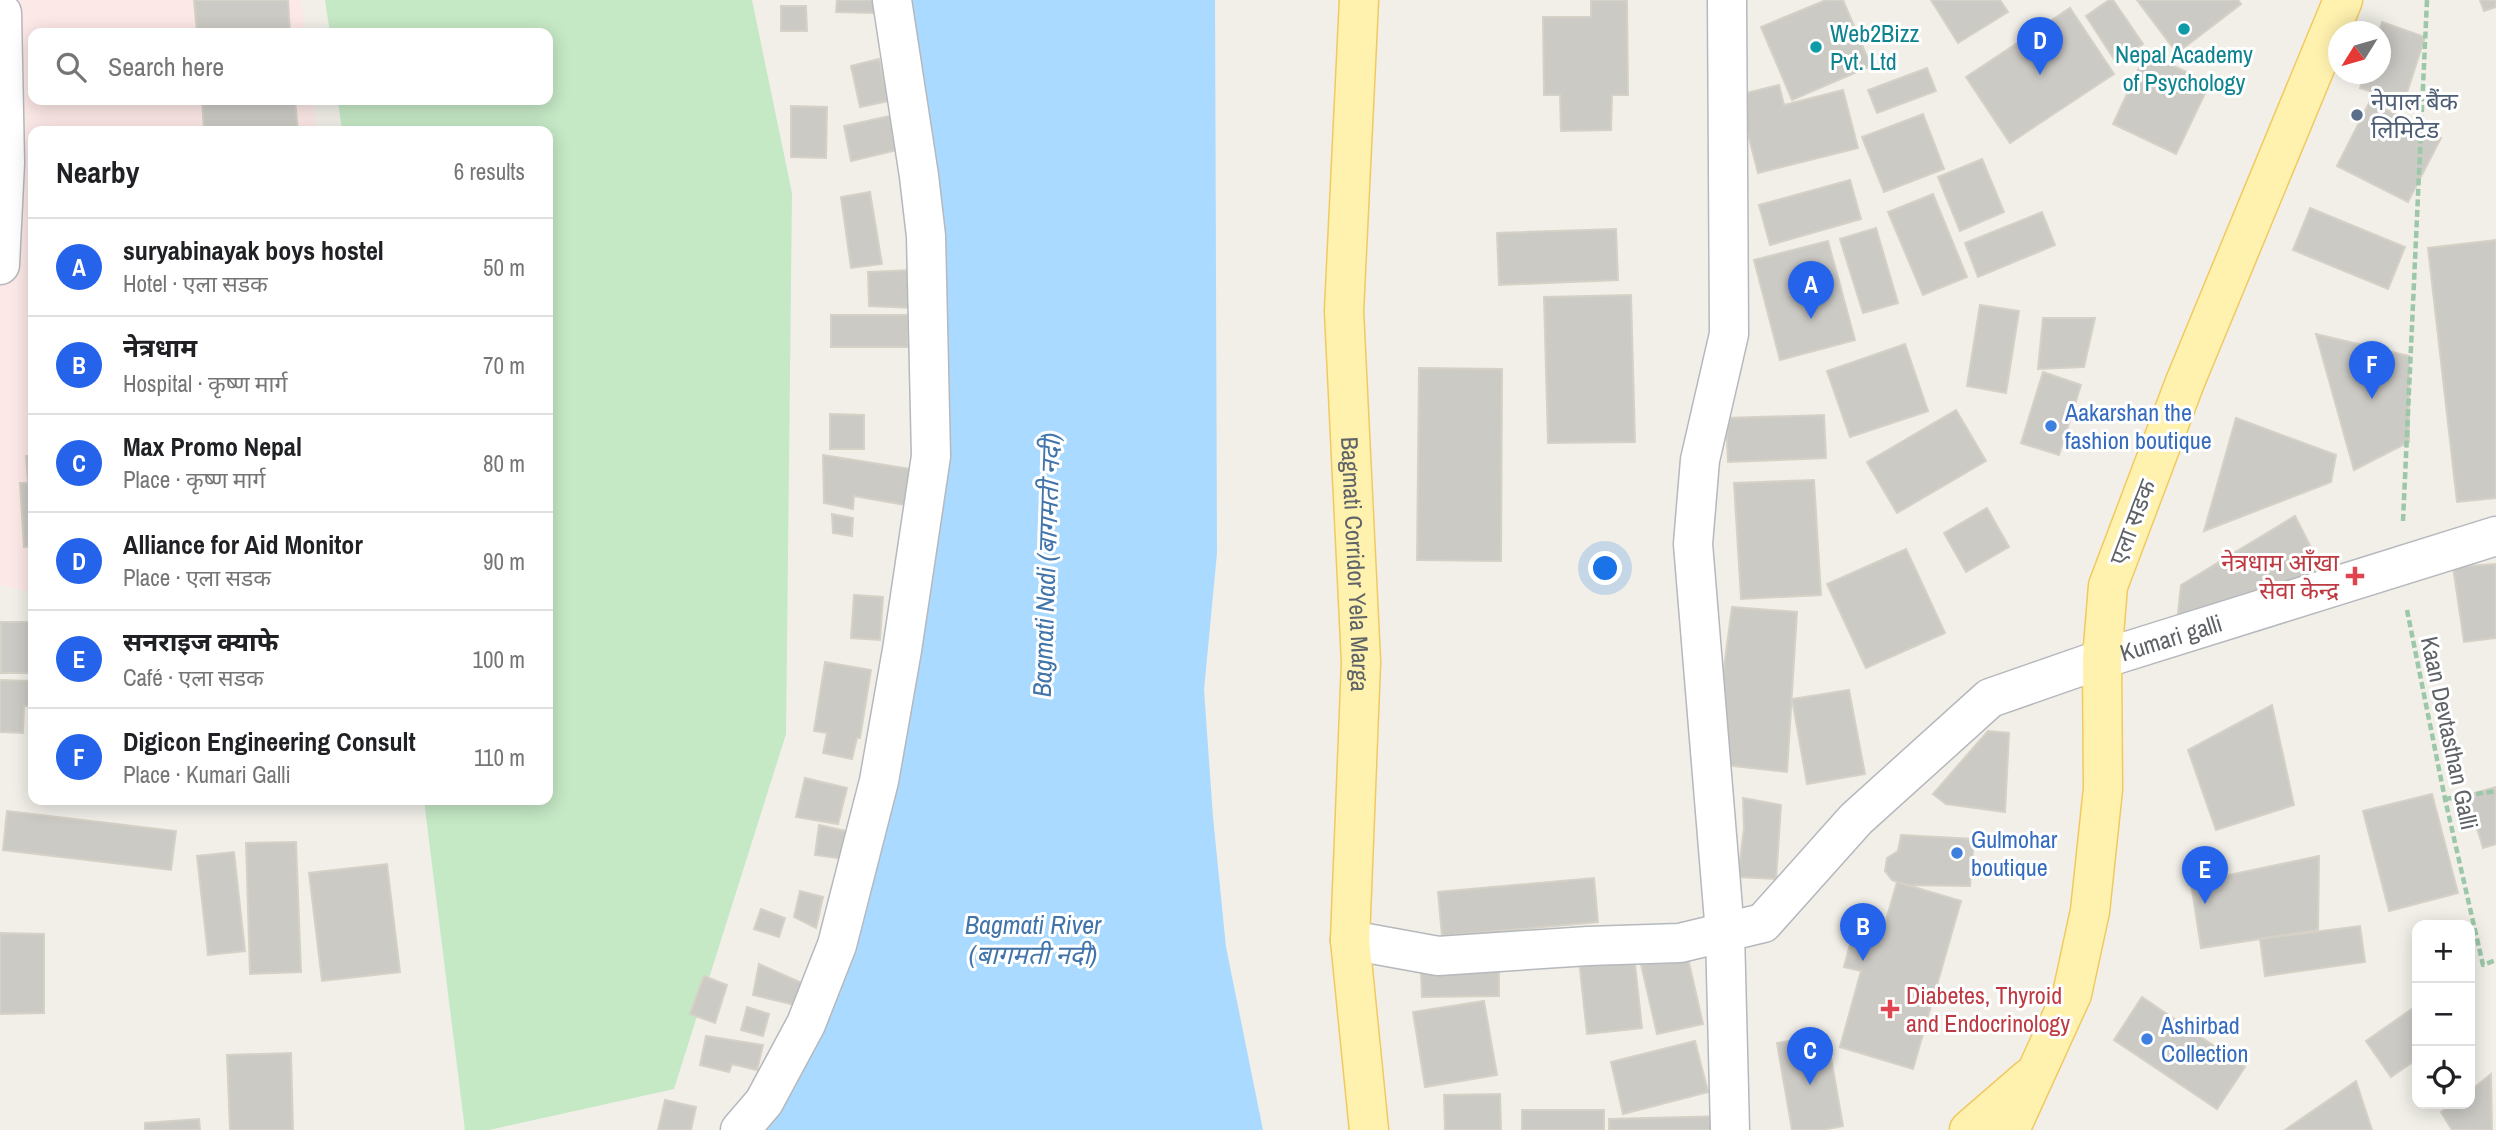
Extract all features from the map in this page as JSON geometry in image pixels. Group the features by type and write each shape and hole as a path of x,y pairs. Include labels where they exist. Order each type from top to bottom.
{"main road":[{"name":"Bagmati Corridor Yela Marga","path":"1359,0 1344,311 1361,662 1350,940 1368,1130"},
{"name":"एला सडक","path":"2010,1130 2072,994 2090,911 2103,789 2102,659 2108,586 2185,382 2343,0"},
{"path":"1969,1130 2039,1069"}],"street":[{"path":"740,1130 764,1102 806,1024 837,945 879,780 902,650 931,456 926,236 891,0"},
{"path":"1727,0 1729,334 1700,460 1693,544 1725,933 1730,1130"},
{"path":"0,265 2,13"},
{"name":"Kumari galli","path":"2102,659 2496,538"},
{"name":"Kumari galli","path":"2102,659 2401,575 2496,538"},
{"path":"1350,940 1438,956 1681,943 1763,923 1856,819 1990,698 2102,659"}],"path":[{"name":"Kaan Devtasthan Galli","path":"2427,0 2401,575 2445,799 2483,965 2496,960"},
{"path":"2445,799 2496,791"}],"shaded area":[{"path":"0,0 301,0 304,28 28,28 28,105 313,105 316,126 28,126 28,592 0,585"}],"green space":[{"path":"325,0 752,0 792,193 786,734 674,1089 489,1130 465,1130 425,805 553,805 553,126 341,126 339,105 553,105 553,28 329,28"}],"water":[{"name":"Bagmati River (बागमती नदी)","path":"899,0 1215,0 1217,553 1204,690 1226,947 1263,1130 740,1130 806,1024 931,456"}],"building":[{"path":"194,0 288,0 290,28 197,28"},
{"path":"837,0 876,0 875,13 836,12"},
{"path":"1591,0 1627,0 1628,95 1612,95 1611,130 1561,131 1560,95 1544,95 1543,17 1591,17"},
{"name":"Web2Bizz Pvt. Ltd","path":"1826,0 1843,0 1871,66 1792,100 1761,27"},
{"path":"1931,0 2000,0 2008,12 1958,43"},
{"path":"2113,0 2143,44 2116,62 2086,16"},
{"name":"Nepal Academy of Psychology","path":"2137,0 2238,0 2241,4 2177,53"},
{"path":"2480,0 2496,0 2496,7 2484,11"},
{"path":"781,6 806,6 807,31 781,31"},
{"path":"2070,8 2114,74 2010,143 1966,77"},
{"path":"2391,25 2425,37 2404,102 2360,88 2361,84 2391,84"},
{"path":"2146,53 2210,83 2176,154 2113,124"},
{"path":"879,59 889,101 860,107 851,66"},
{"path":"1927,68 1936,91 1877,113 1868,90"},
{"path":"1779,85 1784,105 1843,90 1858,148 1758,173 1738,95"},
{"path":"2370,101 2441,138 2408,202 2337,166"},
{"path":"202,105 295,105 298,126 204,126"},
{"path":"791,106 827,107 826,158 791,157"},
{"path":"1923,114 1944,169 1884,192 1862,137"},
{"path":"890,116 897,150 851,161 844,126"},
{"path":"1982,159 2004,212 1960,231 1938,177"},
{"path":"1850,180 1861,219 1770,245 1759,205"},
{"path":"870,192 882,264 851,268 841,197"},
{"path":"1933,194 1967,277 1923,295 1888,212"},
{"path":"2310,208 2405,247 2388,289 2293,250"},
{"path":"2042,212 2055,245 1978,277 1965,243"},
{"path":"1876,228 1898,303 1863,313 1840,239"},
{"path":"1616,229 1618,280 1499,285 1497,233"},
{"path":"2496,240 2496,498 2457,502 2428,248"},
{"path":"1828,241 1855,340 1780,360 1754,260"},
{"path":"914,270 914,308 869,306 868,272"},
{"path":"1631,295 1635,442 1548,443 1544,297"},
{"path":"1980,305 2019,311 2006,393 1967,386"},
{"path":"831,315 908,315 908,347 831,347"},
{"path":"2043,318 2095,318 2084,367 2038,369"},
{"path":"2316,334 2409,356 2409,442 2354,470"},
{"path":"1905,344 1928,411 1850,437 1827,371"},
{"path":"1419,368 1502,369 1501,561 1417,560"},
{"path":"2043,372 2081,385 2059,455 2021,443"},
{"path":"1956,410 1986,461 1897,513 1867,462"},
{"path":"830,414 864,415 864,449 830,449"},
{"path":"1824,415 1826,458 1728,462 1726,418"},
{"path":"2236,418 2336,455 2331,482 2204,531"},
{"path":"823,455 911,469 911,506 854,496 853,509 824,503"},
{"path":"1814,480 1821,595 1741,599 1734,483"},
{"path":"20,483 28,483 28,547 24,547"},
{"path":"1987,508 2009,547 1966,572 1944,533"},
{"path":"832,514 853,518 852,536 833,533"},
{"path":"2295,516 2324,573 2176,631 2181,585"},
{"path":"1906,549 1945,633 1866,668 1827,584"},
{"path":"2496,564 2496,638 2464,642 2453,567"},
{"path":"854,595 883,597 880,640 851,638"},
{"path":"1732,607 1797,612 1787,772 1716,764 1721,690"},
{"path":"1,622 28,622 28,673 1,673"},
{"path":"825,662 871,670 860,738 857,738 852,759 823,753 827,733 814,731"},
{"path":"0,680 28,681 28,706 24,706 23,733 0,732"},
{"path":"1849,690 1865,774 1807,784 1792,699"},
{"path":"2272,705 2294,805 2216,830 2188,750"},
{"path":"1988,731 2009,733 2005,812 1946,804 1933,794"},
{"path":"805,778 847,788 838,824 796,817"},
{"path":"2496,787 2496,844 2483,848 2467,795"},
{"path":"2432,794 2458,893 2389,911 2363,811"},
{"path":"1743,798 1781,805 1776,879 1738,877 1744,828"},
{"path":"7,811 176,831 171,870 3,850"},
{"path":"819,825 859,834 851,860 815,855"},
{"path":"1901,835 1974,839 1970,886 1904,885 1892,880 1885,871 1887,858 1898,851"},
{"path":"296,842 301,972 250,974 246,843"},
{"path":"234,852 245,951 208,955 197,856"},
{"path":"2319,856 2318,930 2201,948 2191,883"},
{"path":"387,864 400,972 322,981 309,873"},
{"path":"1594,878 1598,922 1442,936 1438,892"},
{"name":"Diabetes, Thyroid and Endocrinology","path":"1897,882 1961,901 1913,1069 1840,1047 1861,971 1844,967 1853,933 1880,941"},
{"path":"800,891 823,897 816,928 794,917"},
{"path":"761,909 785,918 779,937 754,929"},
{"path":"2360,926 2365,962 2265,976 2260,939"},
{"path":"0,933 44,934 44,1013 0,1014"},
{"path":"1687,954 1703,1024 1657,1034 1641,964"},
{"path":"1634,955 1642,1028 1587,1034 1579,960"},
{"path":"759,964 811,987 804,1007 753,995"},
{"path":"1499,971 1499,996 1422,997 1421,973"},
{"path":"704,976 727,985 715,1023 690,1014"},
{"path":"2142,997 2245,1067 2217,1109 2114,1040"},
{"path":"1484,1001 1497,1075 1425,1087 1413,1012"},
{"path":"747,1007 769,1014 763,1036 741,1030"},
{"path":"2412,1009 2412,1062 2391,1077 2366,1041"},
{"path":"1827,1035 1843,1126 1822,1130 1792,1130 1777,1043"},
{"path":"706,1036 763,1045 757,1070 732,1064 729,1072 700,1065"},
{"path":"1695,1041 1708,1092 1623,1114 1611,1062"},
{"path":"291,1053 293,1130 230,1130 227,1055"},
{"path":"2491,1074 2492,1130 2452,1130 2441,1112 2445,1109 2475,1109 2475,1087"},
{"path":"2356,1081 2372,1130 2285,1130"},
{"path":"1500,1094 1501,1130 1445,1130 1444,1095"},
{"path":"665,1100 696,1107 691,1130 658,1130"},
{"path":"1522,1110 1604,1110 1604,1130 1522,1130"},
{"path":"1726,1116 1726,1130 1609,1130 1609,1119"},
{"path":"199,1119 200,1130 145,1130 145,1123"}],"place":[{"name":"Nepal Academy of Psychology","path":"2184,29"},
{"name":"Web2Bizz Pvt. Ltd","path":"1816,47"},
{"name":"Alliance for Aid Monitor","path":"2040,75"},
{"name":"नेपाल बैंक लिमिटेड","path":"2357,115"},
{"name":"suryabinayak boys hostel","path":"1811,319"},
{"name":"Digicon Engineering Consult","path":"2372,399"},
{"name":"Aakarshan the fashion boutique","path":"2051,426"},
{"name":"नेत्रधाम आँखा सेवा केन्द्र","path":"2355,576"},
{"name":"Gulmohar boutique","path":"1957,853"},
{"name":"सनराइज क्याफे","path":"2205,904"},
{"name":"नेत्रधाम","path":"1863,961"},
{"name":"Diabetes, Thyroid and Endocrinology","path":"1890,1009"},
{"name":"Ashirbad Collection","path":"2147,1039"},
{"name":"Max Promo Nepal","path":"1810,1085"}],"water label":[{"name":"Bagmati Nadi (बागमती नदी)","path":"1046,565"}]}
